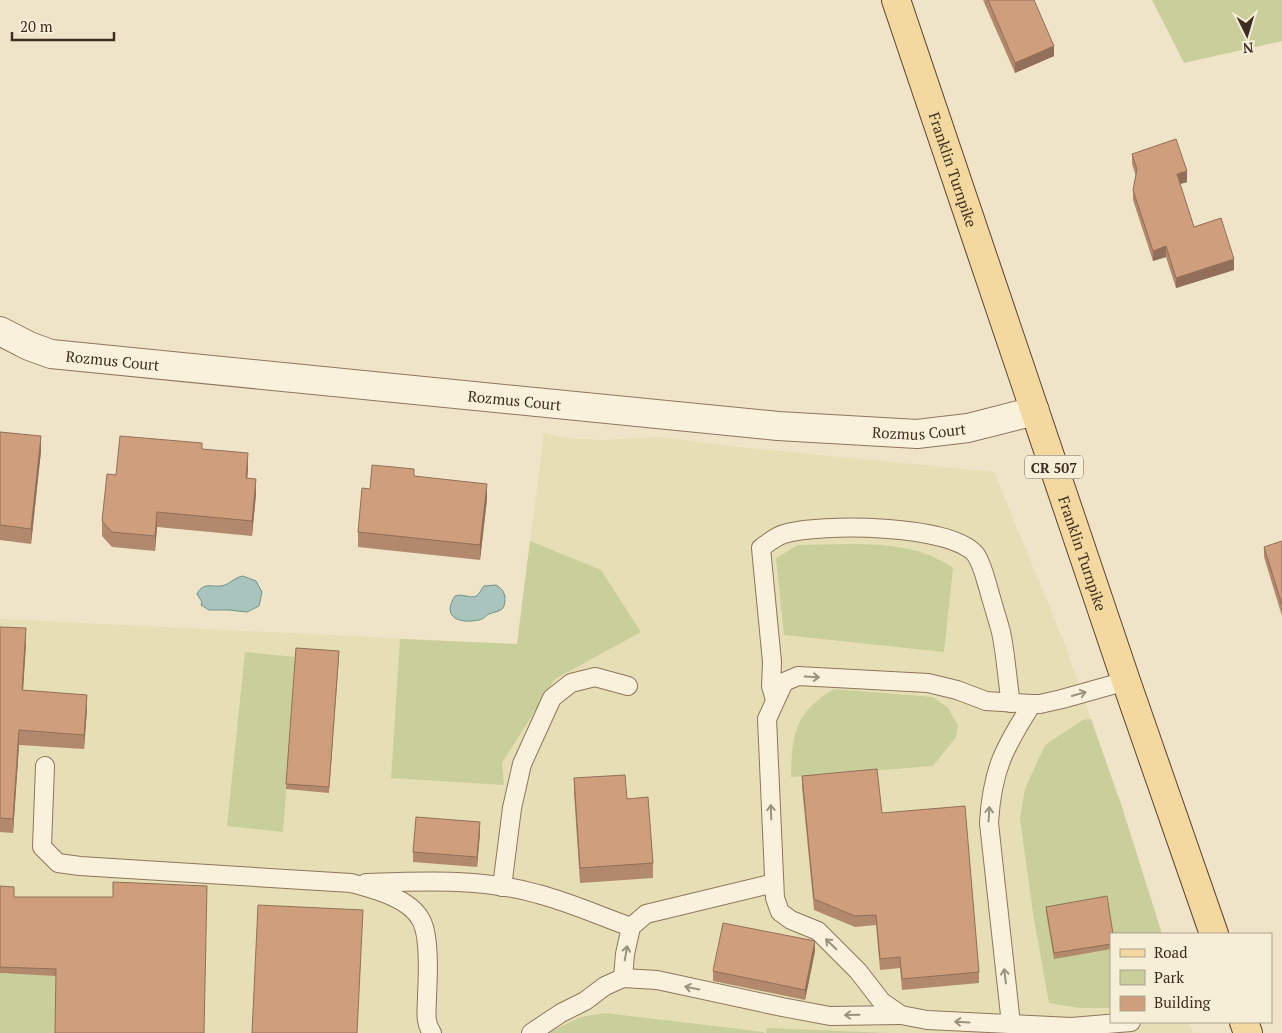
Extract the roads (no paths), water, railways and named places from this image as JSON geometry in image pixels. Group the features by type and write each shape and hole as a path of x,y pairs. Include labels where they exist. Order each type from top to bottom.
{"main road":[{"name":"Franklin Turnpike","path":"896,0 1126,681 1214,933"}],"street":[{"name":"Rozmus Court","path":"0,331 29,346 51,354 778,426 917,434 968,428 1035,412"}],"lane":[{"path":"775,700 771,686 772,662 761,548 781,534 802,530 844,528 893,529 930,534 955,541 976,555 983,571 1001,633 1011,703"},
{"path":"901,1015 882,1002 858,971 818,931 791,920 780,912 775,898 767,719 784,682 798,676 928,683 956,690 986,701 1040,704 1126,681"},
{"path":"502,886 512,808 522,764 552,698 571,683 595,677 628,686"},
{"path":"1011,1024 989,823 990,799 996,771 1008,741 1032,704"},
{"path":"45,766 42,847 58,863 146,871 351,883 417,881 488,884 538,894 631,928"},
{"path":"351,883 374,889 403,902 416,911 422,921 428,973 426,1026 432,1033"},
{"path":"623,978 625,954 631,928 646,914 774,883"},
{"path":"531,1033 561,1013 585,1001 604,986 623,978 657,980 782,1008 830,1016 901,1015 927,1020 1071,1027 1119,1023"}],"water":[{"path":"243,576 256,581 262,592 259,606 247,612 209,610 201,605 202,602 197,594 203,587 225,585"},
{"path":"496,585 505,595 505,604 502,609 489,614 481,620 472,621 459,620 451,614 451,604 455,596 474,597 479,594 484,586"}]}
